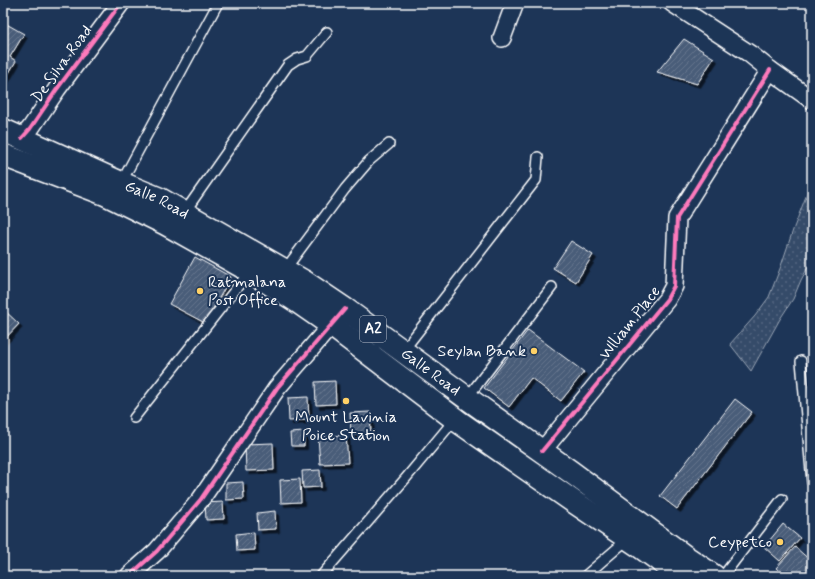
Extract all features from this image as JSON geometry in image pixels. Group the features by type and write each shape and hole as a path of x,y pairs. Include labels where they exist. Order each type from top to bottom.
{"highway":[{"name":"Galle Road","path":"12,134 160,199 305,282 338,317 455,419 568,498 676,569 714,576"},
{"name":"Galle Road","path":"3,155 105,194 166,224 250,271 295,300 338,317 402,351 542,451 676,569"}],"street":[{"name":"De Silva Road","path":"12,134 30,129 56,89 121,3"},
{"path":"502,38 515,3"},
{"path":"672,3 750,54 812,100"},
{"name":"Wlliam Place","path":"542,451 667,299 674,286 677,218 770,70"},
{"path":"129,576 156,551 201,498 277,388 338,317"}],"lane":[{"path":"121,183 217,5"},
{"path":"184,213 288,65 297,59 307,56 327,32"},
{"path":"284,271 345,189 369,161 389,144"},
{"path":"402,351 536,180 538,156"},
{"path":"134,418 250,271"},
{"path":"467,398 552,287"},
{"path":"801,361 812,482"},
{"path":"322,576 455,419"},
{"path":"723,576 782,499"},
{"path":"585,576 628,538"}],"shaded area":[{"path":"812,176 812,260 793,299 751,371 730,344 755,316 769,297 808,191"}],"building":[{"path":"3,22 24,34 10,57 16,61 3,83"},
{"path":"684,39 714,58 697,84 657,72"},
{"path":"571,241 593,255 576,282 553,268"},
{"name":"Ratmalana Post Office","path":"195,257 231,277 205,323 169,304"},
{"path":"3,309 19,324 3,341"},
{"name":"Seylan Bank","path":"528,330 584,372 561,401 531,378 509,407 484,388"},
{"path":"335,381 336,404 316,405 315,382"},
{"path":"308,397 309,420 289,421 288,398"},
{"path":"735,399 752,412 677,509 660,496"},
{"path":"370,412 371,434 351,435 350,413"},
{"path":"304,432 304,446 291,446 290,433"},
{"path":"346,435 348,463 320,464 318,437"},
{"path":"273,443 274,470 246,471 245,444"},
{"path":"320,470 321,487 303,488 302,471"},
{"path":"300,479 301,502 281,503 280,480"},
{"path":"243,482 244,499 226,500 226,483"},
{"path":"223,502 224,519 206,520 205,503"},
{"path":"275,511 276,529 258,530 257,513"},
{"path":"783,524 800,538 780,561 764,547"},
{"path":"254,532 255,550 237,551 236,534"},
{"path":"795,547 812,562 812,576 785,576 776,568"}],"cycle path":[{"path":"22,138 121,3"},
{"path":"542,451 667,299 674,286 677,218 770,70"},
{"path":"129,576 157,551 201,499 277,388 345,309"}],"place":[{"name":"Ratmalana Post Office","path":"200,291"},
{"name":"Seylan Bank","path":"534,351"},
{"name":"Mount Lavinia Poice Station","path":"346,401"},
{"name":"Ceypetco","path":"780,542"}]}
